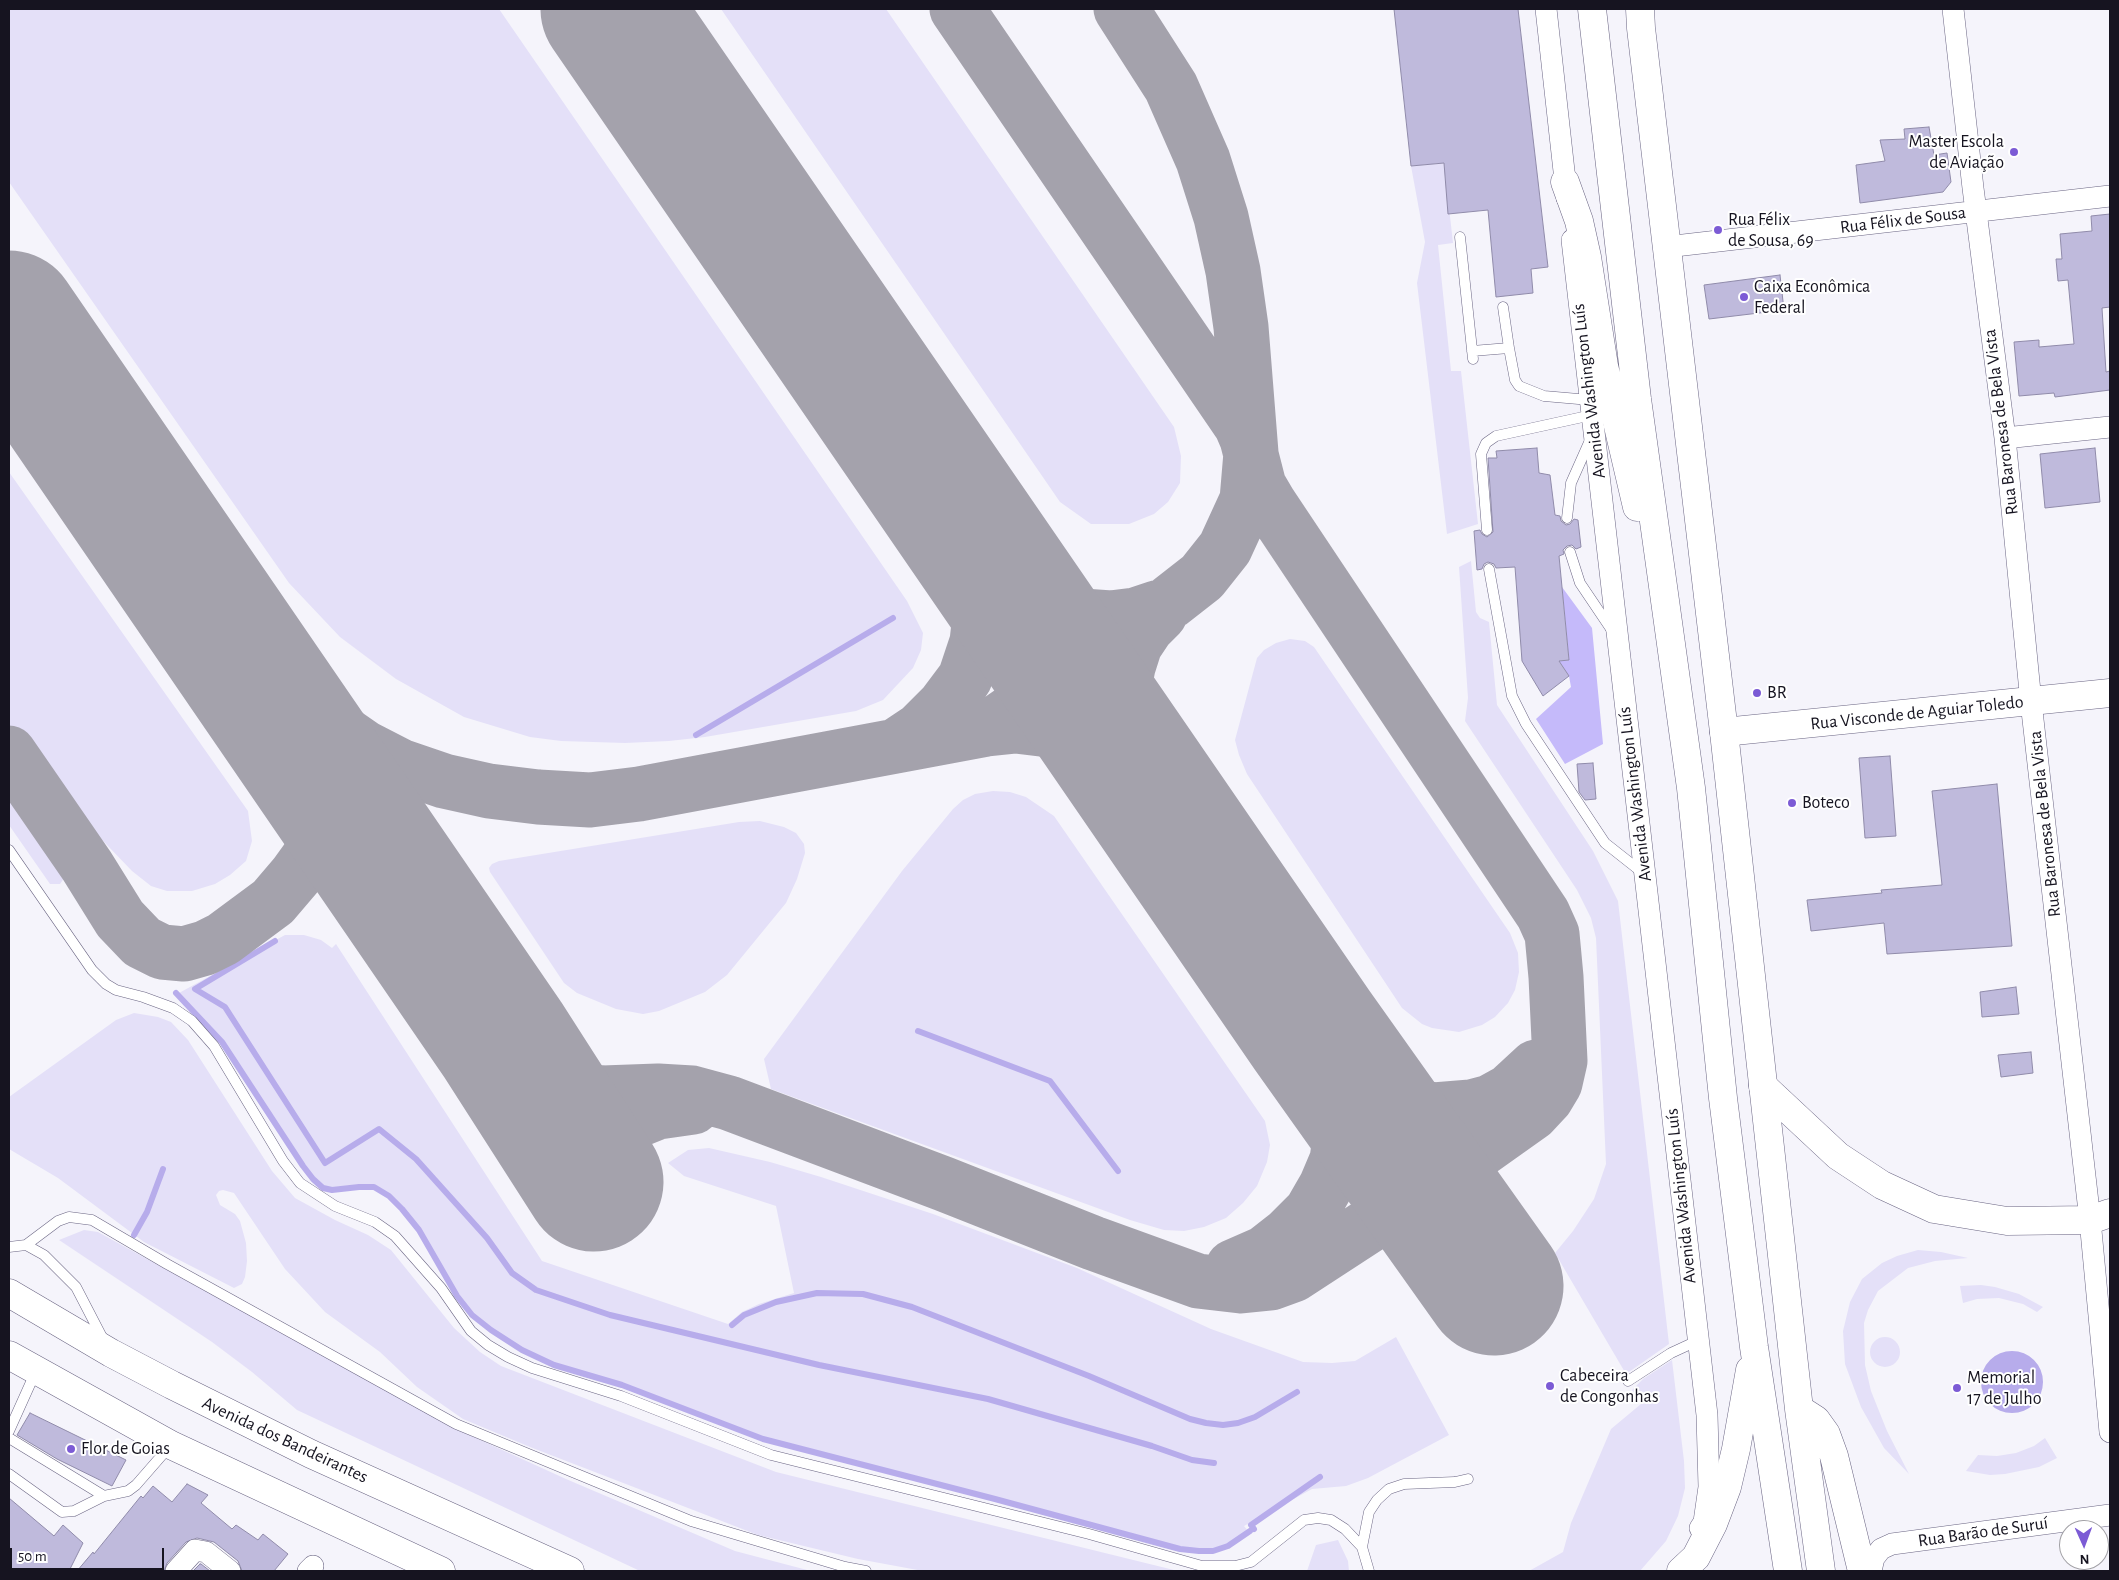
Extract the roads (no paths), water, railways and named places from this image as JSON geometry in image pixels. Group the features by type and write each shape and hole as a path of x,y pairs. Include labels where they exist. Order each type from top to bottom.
{"main road":[{"path":"1592,9 1655,533 1691,788 1724,1098 1754,1346 1788,1571"},
{"path":"1640,9 1640,28 1724,732 1799,1409 1822,1571"},
{"path":"1565,182 1579,221 1585,248 1604,366 1635,502 1644,519 1655,533"},
{"name":"Rua Visconde de Aguiar Toledo","path":"1724,732 2031,702 2110,692"},
{"path":"1763,1086 1838,1156 1882,1185 1934,1209 2007,1221 2100,1216"},
{"name":"Avenida dos Bandeirantes","path":"9,1292 110,1353 311,1454 570,1571"},
{"path":"1681,1571 1696,1557 1713,1524 1727,1487 1736,1449 1754,1346"},
{"path":"18,1366 171,1446 441,1571"},
{"path":"1799,1409 1816,1420 1826,1434 1862,1571"}],"street":[{"name":"Avenida Washington Luís","path":"1546,9 1697,1341 1707,1415 1709,1487 1704,1522 1684,1560 1675,1571"},
{"name":"Rua Baronesa de Bela Vista","path":"1953,9 2004,438 2031,702 2100,1216 2110,1432"},
{"name":"Rua Félix de Sousa","path":"1666,247 2110,196"},
{"path":"2004,438 2110,427"},
{"name":"Rua Barão de Suruí","path":"1871,1571 1874,1558 1881,1549 1892,1544 2110,1515"},
{"path":"176,1571 195,1550 206,1552 230,1571"}],"lane":[{"path":"1460,237 1472,355 1509,348"},
{"path":"1503,307 1515,380 1519,386 1592,416"},
{"path":"1568,518 1571,483 1592,416"},
{"path":"1487,530 1481,454 1486,443 1496,436 1592,416"},
{"path":"1570,552 1572,563 1584,590 1617,637"},
{"path":"1490,569 1512,696 1526,724 1605,843 1644,874"},
{"path":"9,850 92,970 106,984 116,990 173,1008 192,1021 214,1046 283,1161 300,1183 321,1198 375,1222 395,1236 441,1288 471,1331 488,1345 508,1357 532,1368 621,1396 771,1455 1089,1534 1202,1566 1235,1566 1251,1562 1304,1520 1318,1518 1331,1520 1338,1524 1362,1547"},
{"path":"9,1247 26,1245 58,1221 69,1218 92,1220 167,1264 456,1424 691,1521 845,1567 866,1571"},
{"path":"26,1245 44,1255 76,1288 110,1353"},
{"path":"1628,1381 1671,1353 1697,1341"},
{"path":"9,1430 18,1366"},
{"path":"9,1438 104,1496"},
{"path":"9,1474 62,1512 74,1511 104,1496 128,1491 136,1485 171,1446"},
{"path":"1369,1571 1362,1547 1369,1512 1376,1500 1389,1489 1404,1484 1455,1482 1468,1479"}],"waterway":[{"path":"696,735 893,618"},
{"path":"275,941 195,989 225,1007 325,1163 379,1129 416,1159 487,1238 512,1273 536,1290 610,1315 819,1365 988,1399 1152,1446 1192,1460 1214,1463"},
{"path":"176,993 222,1042 313,1179 323,1188 332,1190 374,1187 389,1196 419,1230 457,1296 472,1315 522,1350 554,1365 622,1385 763,1439 1180,1549 1213,1551 1228,1546 1250,1531"},
{"path":"918,1031 1050,1081 1118,1171"},
{"path":"134,1235 147,1212 163,1169"},
{"path":"732,1325 744,1315 776,1302 817,1293 863,1294 912,1307 1089,1376 1190,1419 1206,1423 1223,1425 1238,1423 1255,1417 1297,1392"},
{"path":"1254,1529 1251,1525 1320,1477"}],"place":[{"name":"Master Escola de Aviação","path":"2014,152"},
{"name":"Rua Félix de Sousa, 69","path":"1718,230"},
{"name":"Caixa Econômica Federal","path":"1744,297"},
{"name":"BR","path":"1757,693"},
{"name":"Boteco","path":"1792,803"},
{"name":"Cabeceira de Congonhas","path":"1550,1386"},
{"name":"Memorial 17 de Julho","path":"1957,1388"},
{"name":"Flor de Goias","path":"71,1449"}]}
